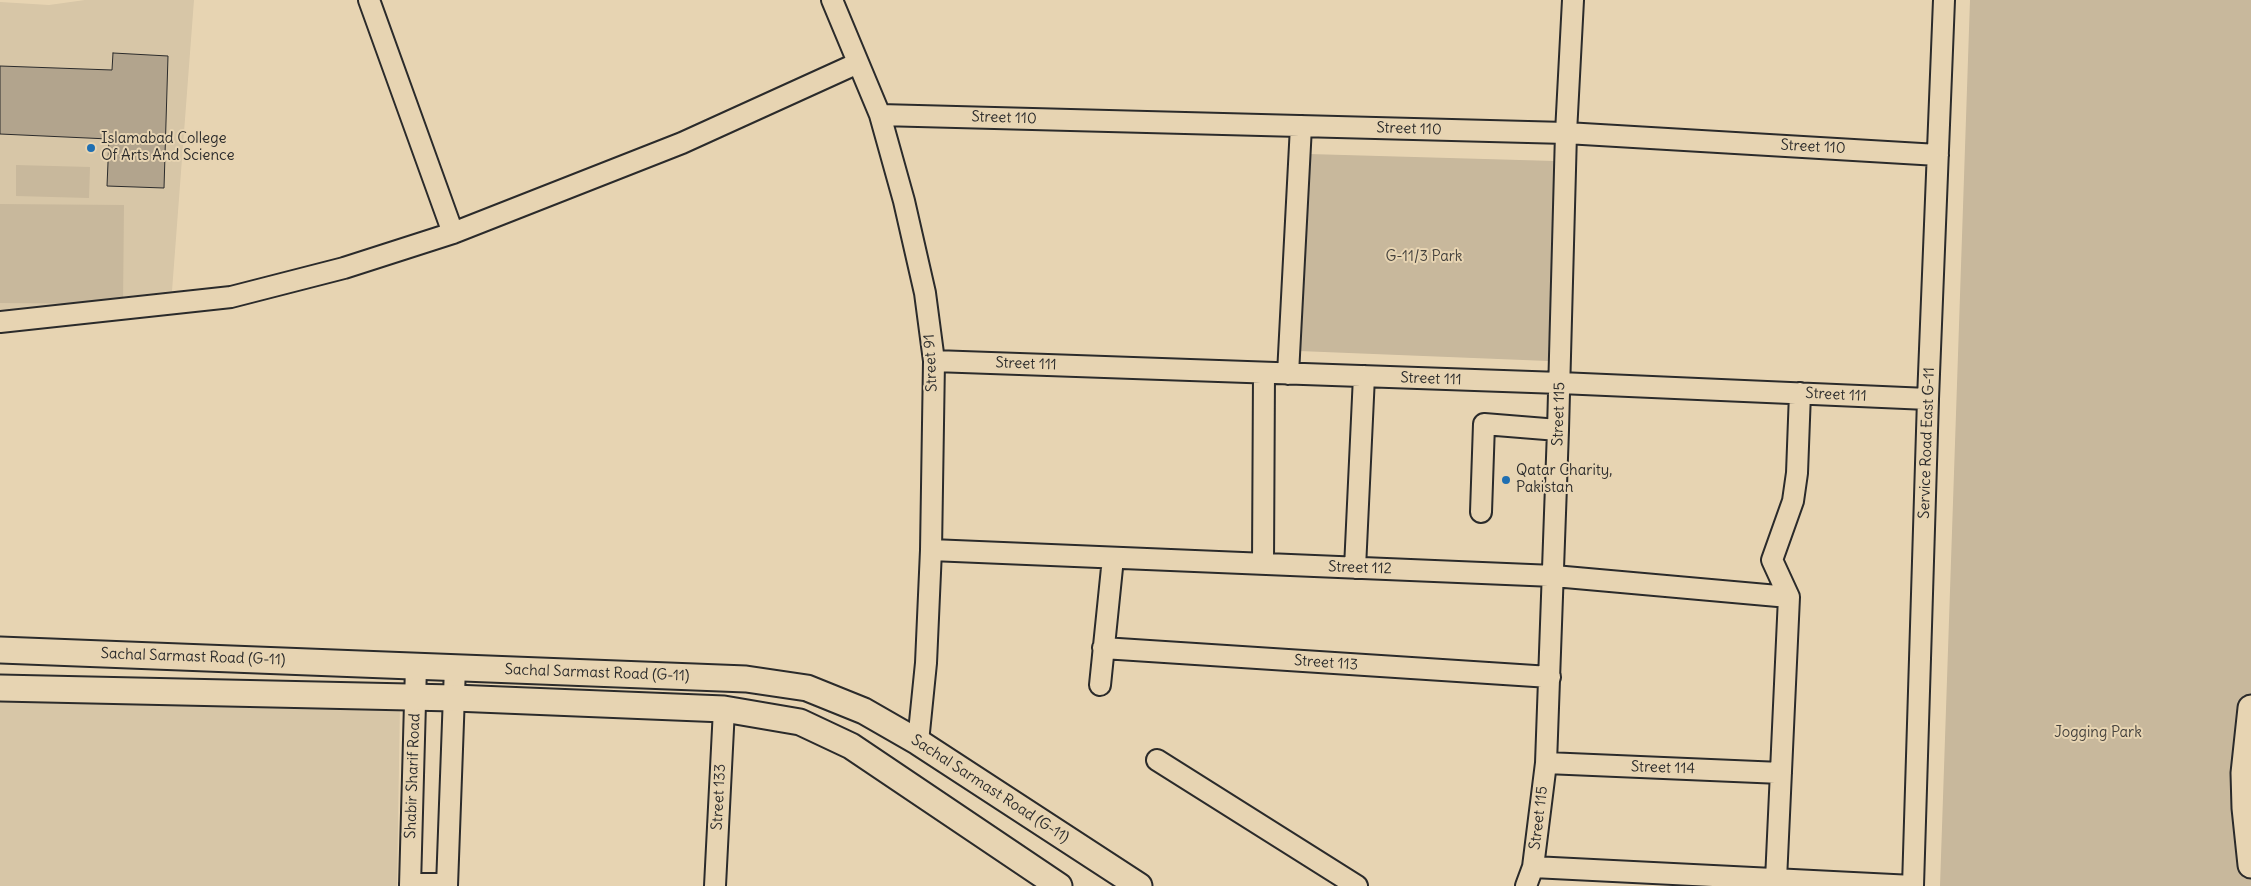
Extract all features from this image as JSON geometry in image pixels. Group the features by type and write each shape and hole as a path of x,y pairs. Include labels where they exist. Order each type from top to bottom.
{"main road":[{"name":"Sachal Sarmast Road (G-11)","path":"0,650 746,679 807,688 864,711 918,742 1139,886"},
{"name":"Sachal Sarmast Road (G-11)","path":"0,688 454,698 724,709 800,722 850,746 1059,886"},
{"path":"2251,708 2244,773 2245,808 2251,865"}],"street":[{"path":"369,0 453,233"},
{"name":"Street 91","path":"832,0 880,115 904,201 923,284 934,361 931,550 926,663 918,742"},
{"name":"Street 115","path":"1526,886 1533,867 1546,763 1554,576 1566,133 1572,0"},
{"name":"Service Road East G-11","path":"1913,886 1928,399 1944,0"},
{"path":"0,322 231,297 344,268 453,233 682,143 858,63"},
{"name":"Street 110","path":"880,115 1566,133 1938,155"},
{"path":"1288,374 1301,126"},
{"name":"Street 111","path":"934,361 1560,383 1928,399"},
{"path":"1263,564 1264,373"},
{"path":"1355,568 1364,376"},
{"path":"1776,880 1789,597 1772,560 1793,501 1797,473 1800,393"},
{"path":"1481,512 1484,424 1558,430"},
{"name":"Street 112","path":"931,550 1554,576 1789,597"},
{"path":"1100,685 1113,558"},
{"name":"Street 113","path":"1103,648 1550,677"},
{"name":"Shabir Sharif Road","path":"410,885 416,666"},
{"path":"410,885 447,885 455,667"},
{"name":"Street 133","path":"715,886 724,709"},
{"path":"1157,760 1357,886"},
{"name":"Street 114","path":"1546,763 1780,773"},
{"path":"1533,867 1913,886"}],"shaded area":[{"name":"Islamabad College Of Arts And Science","path":"85,0 194,0 172,291 0,312 0,2 49,5"},
{"path":"0,696 400,703 397,886 0,886"}],"green space":[{"name":"Jogging Park","path":"1970,0 2251,0 2251,886 1940,886"},
{"name":"G-11/3 Park","path":"1309,154 1555,161 1548,361 1299,351"},
{"path":"16,165 90,167 89,198 16,196"},
{"path":"0,204 124,205 123,304 0,303"}],"building":[{"name":"Islamabad College Of Arts And Science","path":"113,53 168,56 164,188 107,186 109,139 0,134 0,66 112,70"}],"place":[{"name":"Islamabad College Of Arts And Science","path":"91,148"},
{"name":"Qatar Charity, Pakistan","path":"1506,480"}]}
